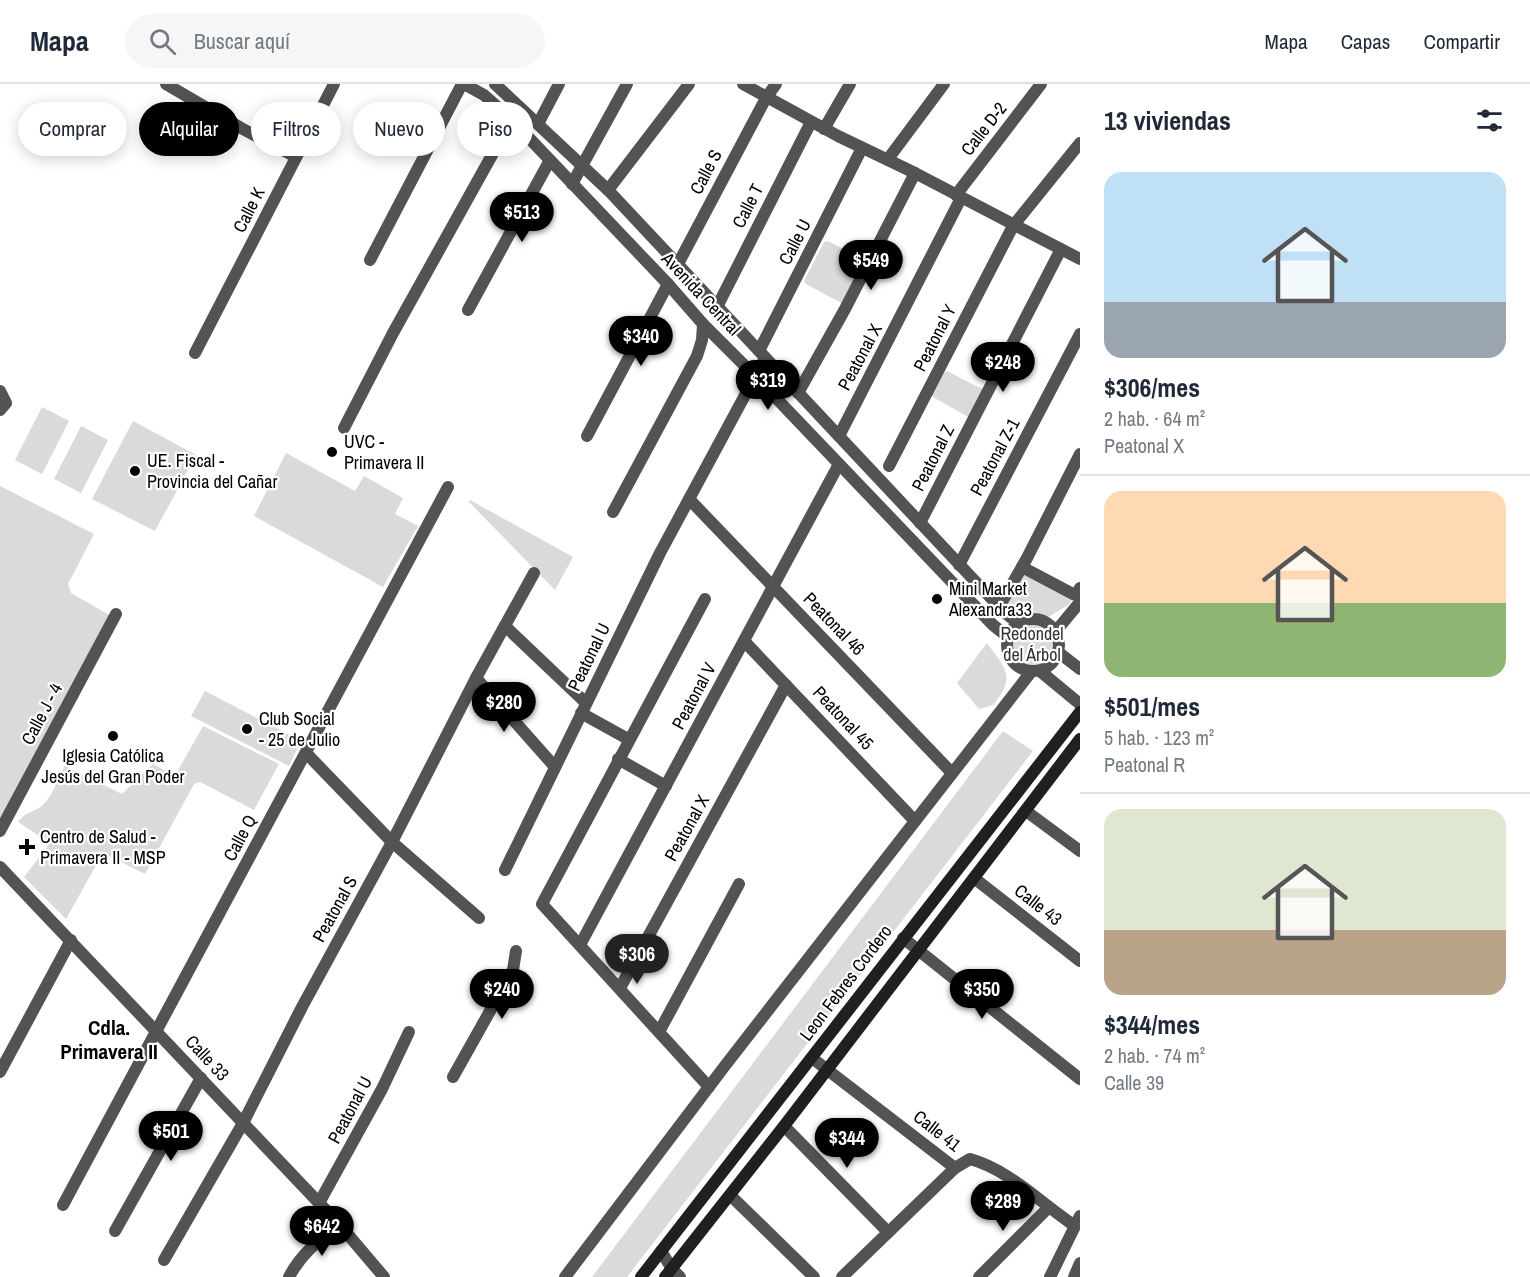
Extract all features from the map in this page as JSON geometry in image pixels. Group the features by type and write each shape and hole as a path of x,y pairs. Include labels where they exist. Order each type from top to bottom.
{"street":[{"path":"166,84 296,157"},
{"name":"Calle K","path":"195,353 334,84"},
{"path":"370,260 463,84"},
{"name":"Avenida Central","path":"463,84 492,102"},
{"name":"Avenida Central","path":"495,84 608,190 999,608 1018,623"},
{"path":"538,124 559,84"},
{"path":"572,184 627,84"},
{"path":"608,190 689,84"},
{"path":"743,84 824,129 888,159 1080,259"},
{"name":"Calle S","path":"678,264 766,98 776,84"},
{"path":"824,129 850,84"},
{"path":"888,159 944,84"},
{"name":"Calle D-2","path":"959,197 1041,84"},
{"name":"Calle T","path":"717,307 812,122"},
{"name":"Avenida Central","path":"533,142 703,324 993,626 1008,638"},
{"name":"Peatonal Y","path":"889,466 1013,226 1080,143"},
{"name":"Calle U","path":"689,499 755,376 762,355 862,148"},
{"path":"344,428 393,333 491,156"},
{"path":"468,310 550,160"},
{"path":"798,393 845,309 915,173"},
{"name":"Peatonal X","path":"839,436 959,197"},
{"name":"Peatonal Z","path":"920,523 1061,249"},
{"path":"587,436 668,285"},
{"path":"613,512 697,356 702,340 703,324"},
{"name":"Peatonal Z-1","path":"959,564 1080,334"},
{"path":"0,391 6,403 0,410"},
{"path":"999,608 1080,454"},
{"name":"Peatonal V","path":"580,945 839,464"},
{"name":"Calle Q","path":"63,1205 158,1032 448,487"},
{"name":"Peatonal 46","path":"689,499 952,773"},
{"name":"Peatonal U","path":"505,870 583,708 689,499"},
{"path":"1022,567 1073,594 1076,595 1080,588"},
{"name":"Peatonal S","path":"164,1260 276,1062 302,1007 534,573"},
{"path":"705,599 542,904 709,1087"},
{"path":"1056,631 1080,602"},
{"name":"Calle J - 4","path":"0,831 116,615"},
{"path":"565,1277 952,773 1035,671 1051,663 1058,652 1056,631 1046,622 1037,619 1027,619 1018,623 1008,638 1008,656 1014,664 1022,669 1035,671 1080,704"},
{"path":"505,626 583,708 628,740"},
{"name":"Peatonal 45","path":"744,641 915,821"},
{"path":"1058,652 1080,669"},
{"path":"476,678 555,767"},
{"name":"Peatonal X","path":"620,988 786,685"},
{"name":"Leon Febres Cordero","path":"641,1277 1080,712"},
{"name":"Leon Febres Cordero","path":"672,1274 1080,739"},
{"path":"306,753 392,842 479,918"},
{"path":"618,759 666,786"},
{"path":"1026,811 1080,851"},
{"name":"Calle 33","path":"0,867 339,1224 384,1277"},
{"name":"Calle 43","path":"974,878 1080,961"},
{"path":"659,1032 739,884"},
{"path":"903,938 1080,1079"},
{"path":"0,1072 71,940"},
{"path":"453,1077 513,970 516,951"},
{"name":"Peatonal U","path":"319,1203 382,1089 409,1032"},
{"name":"Calle 41","path":"812,1058 955,1168 970,1159 980,1162 1005,1174 1048,1208 1078,1221"},
{"path":"115,1231 201,1078"},
{"path":"784,1126 888,1232"},
{"path":"842,1277 955,1168"},
{"path":"730,1195 814,1277"},
{"path":"979,1277 1048,1208"},
{"path":"1050,1277 1078,1221"},
{"path":"289,1277 310,1247 339,1224"},
{"path":"661,1251 672,1274"},
{"path":"1074,1277 1080,1263"}],"green space":[{"path":"828,241 864,260 845,301 841,303 804,281 824,242"},
{"path":"947,371 984,390 970,418 931,396"},
{"path":"42,407 69,421 42,474 15,460"},
{"path":"133,421 196,455 155,531 92,499"},
{"path":"81,426 108,440 81,493 54,479"},
{"path":"286,453 355,491 364,476 403,498 395,514 418,526 383,587 254,516"},
{"path":"0,486 94,534 68,584 71,593 111,616 0,826"},
{"path":"470,500 573,557 555,590 469,502"},
{"path":"1024,571 1073,598 1068,605 1047,618 1037,615 1022,616 1004,605"},
{"name":"Redondel del Árbol","path":"1032,622 1048,629 1055,645 1048,661 1032,668 1016,661 1009,645 1016,629"},
{"path":"987,643 1003,666 1006,680 1005,687 993,705 979,709 957,683"},
{"name":"Club Social - 25 de Julio","path":"205,691 301,741 289,766 191,716"},
{"path":"203,726 279,764 254,810 200,782 194,784 145,874 103,853 66,919 24,877 50,843 18,822 28,813 43,805 65,766 122,794 153,764 175,776"},
{"path":"1003,731 1033,751 627,1277 592,1277"}],"place":[{"name":"UVC - Primavera II","path":"332,452"},
{"name":"UE. Fiscal - Provincia del Cañar","path":"135,471"},
{"name":"Mini Market Alexandra33","path":"937,599"},
{"name":"Club Social - 25 de Julio","path":"247,729"},
{"name":"Iglesia Católica Jesús del Gran Poder","path":"113,736"},
{"name":"Centro de Salud - Primavera II - MSP","path":"27,847"}],"district":[{"name":"Cdla. Primavera II","path":"109,1040"}]}
